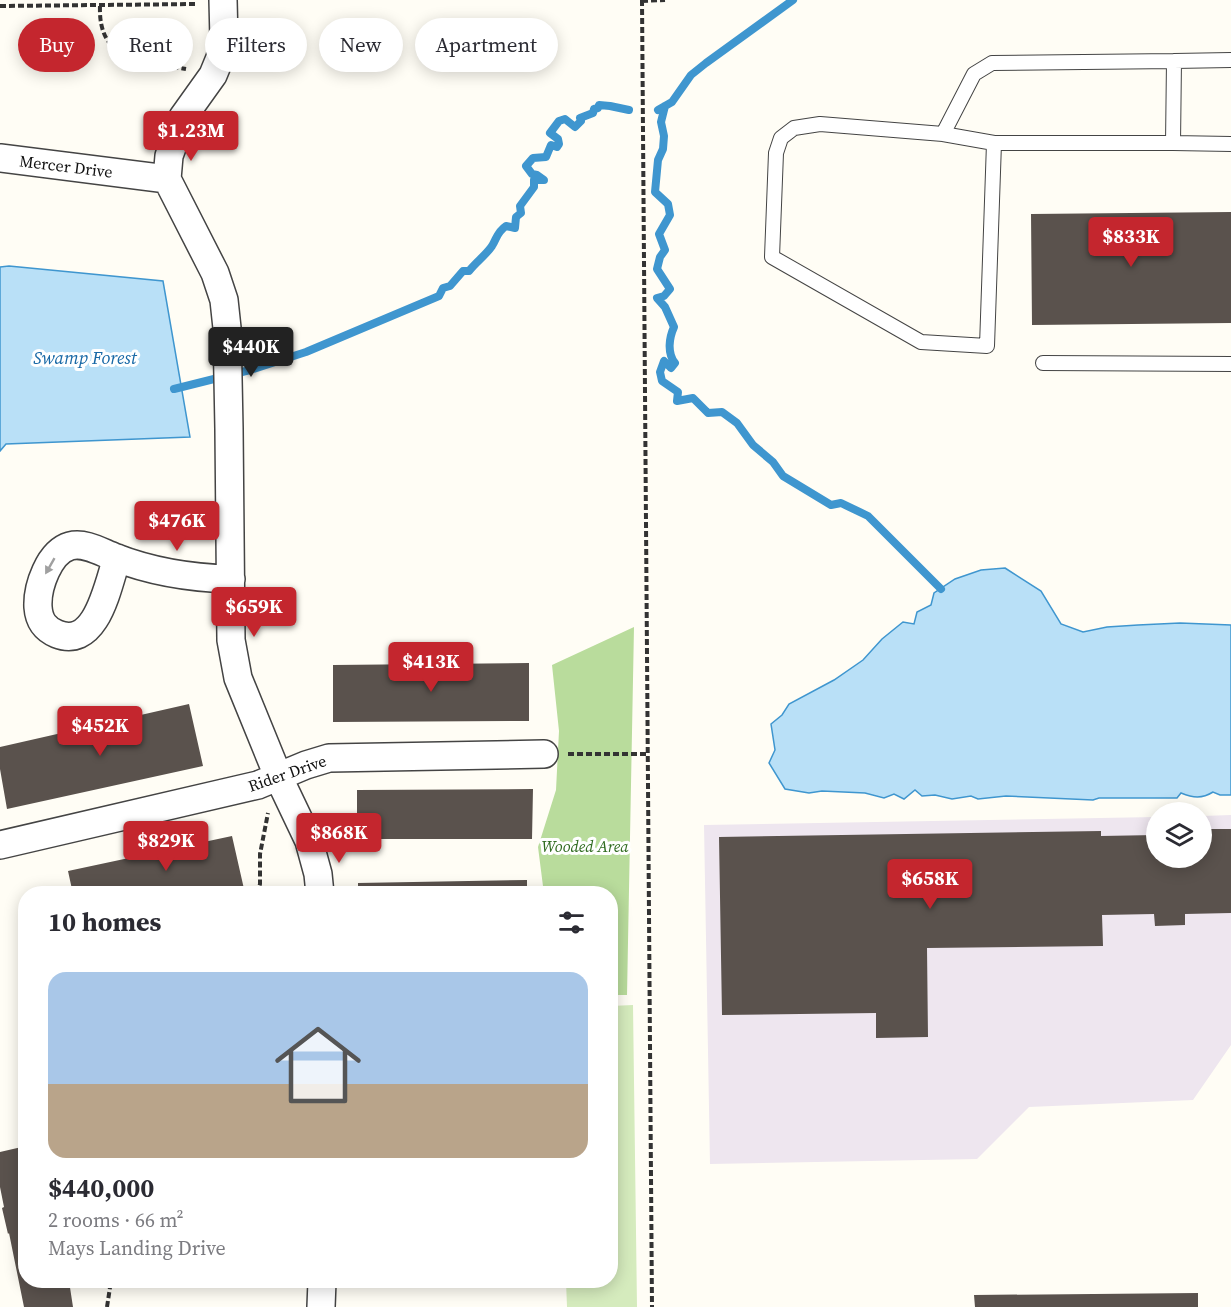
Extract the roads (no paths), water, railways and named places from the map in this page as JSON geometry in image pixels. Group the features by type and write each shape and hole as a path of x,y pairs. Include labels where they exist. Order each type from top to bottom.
{"street":[{"path":"224,2 224,40 220,58 213,75 183,117 169,156 168,179 215,273 224,300 227,328 231,640 238,678 278,776 309,841 319,886"},
{"name":"Mercer Drive","path":"0,158 168,179"},
{"path":"117,558 174,575 231,579"},
{"name":"Rider Drive","path":"0,846 258,785 317,760 343,756 544,754"},
{"path":"321,1288 321,1307"}],"lane":[{"path":"943,134 974,74 992,63 1231,60"},
{"path":"1173,142 1174,61"},
{"path":"994,143 987,346 921,342 772,257 776,153 781,138 794,128 820,124 943,134 994,143 1231,144"},
{"path":"1043,363 1231,364"}],"water":[{"name":"Swamp Forest","path":"0,267 163,281 190,437 6,444 0,451"},
{"path":"1005,568 1041,591 1061,624 1083,632 1107,627 1180,623 1231,625 1231,795 1220,795 1213,792 1197,797 1181,793 1177,798 1099,798 1093,800 1006,796 978,799 971,796 952,799 935,795 922,796 915,790 904,799 894,794 884,798 865,793 822,791 809,793 785,789 769,763 775,750 771,724 782,715 789,704 834,680 863,660 882,639 903,622 914,624 917,612 931,605 934,593 955,579 981,570"}],"waterway":[{"path":"658,110 672,102 691,75 793,0"},
{"path":"174,389 250,370 306,352 439,296 443,288 450,286 463,271 469,271 487,252 503,228 506,226 515,228 516,217 521,213 520,206 534,187 534,180 544,180 532,174 526,166 533,158 546,157 551,145 557,147 558,139 550,133 559,121 565,119 575,127 581,121 580,118 593,113 599,105 629,110"},
{"path":"665,106 661,122 664,136 663,149 658,160 655,192 668,204 670,215 659,234 665,250 660,257 657,269 670,289 664,296 657,298 665,307 674,327 670,345 672,359 675,363 671,368 664,361 660,372 662,381 678,392 677,401 693,398 708,413 722,412 737,423 753,445 773,462 783,476 831,505 841,503 868,516 941,589"}],"park label":[{"name":"Wooded Area","path":"585,846"}]}
